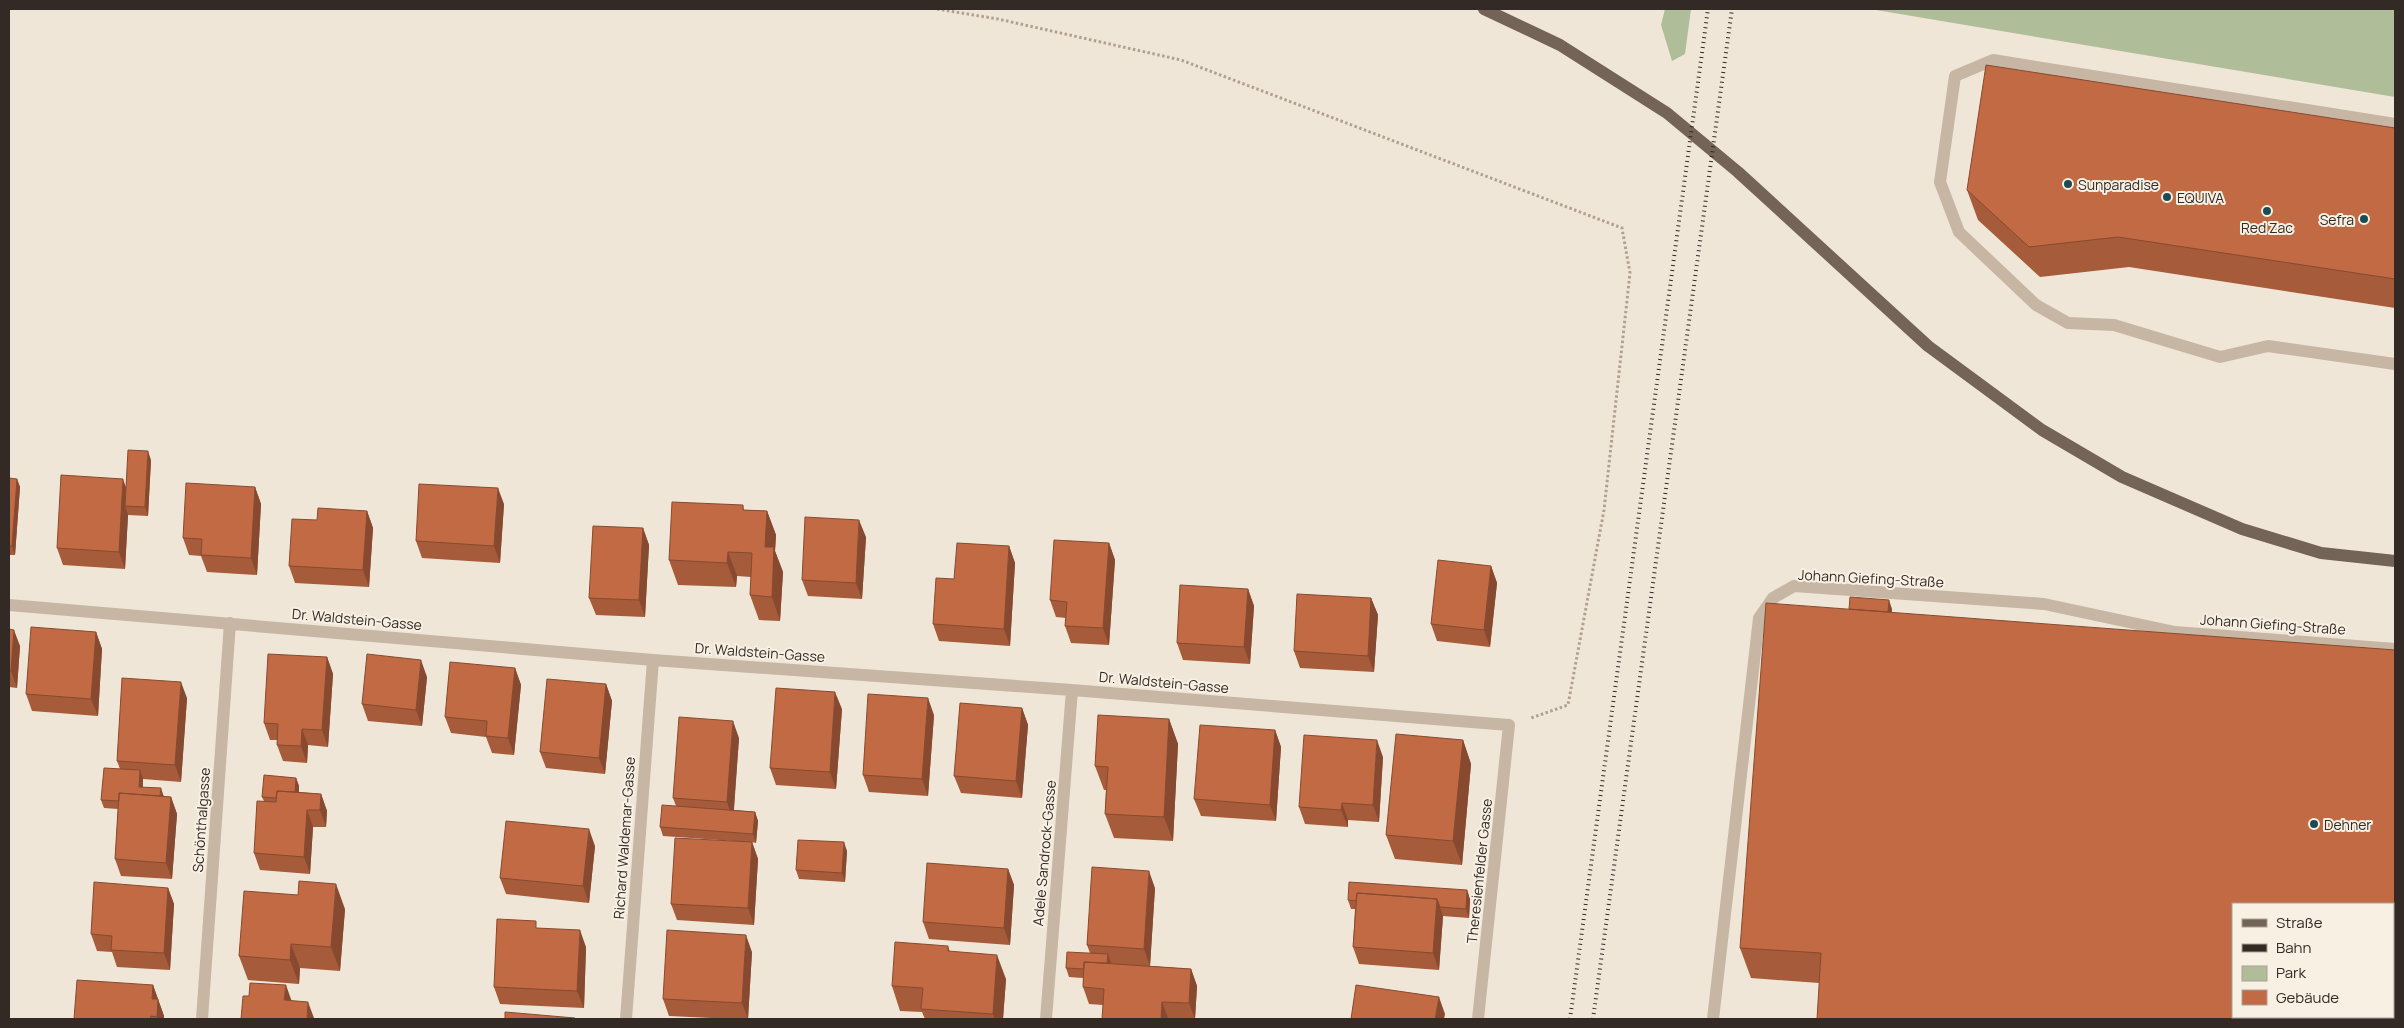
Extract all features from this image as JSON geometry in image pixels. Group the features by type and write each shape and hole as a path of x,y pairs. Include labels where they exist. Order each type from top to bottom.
{"main road":[{"path":"1484,9 1560,45 1667,113 1738,172 1928,346 2042,430 2122,477 2242,529 2321,552 2395,561"}],"street":[{"path":"2395,124 1993,60 1955,76 1940,182 1959,232 2036,304 2068,323 2114,325 2220,357 2268,346 2395,364"},
{"name":"Johann Giefing-Straße","path":"1713,1019 1758,618 1772,598 1794,586 2044,604 2176,632 2395,649"},
{"name":"Dr. Waldstein-Gasse","path":"9,606 230,623 653,660 1072,690 1509,725"},
{"name":"Schönthalgasse","path":"202,1019 230,623"},
{"name":"Richard Waldemar-Gasse","path":"626,1019 653,660"},
{"name":"Adele Sandrock-Gasse","path":"1046,1019 1072,690"},
{"name":"Theresienfelder Gasse","path":"1478,1019 1509,725"}],"path":[{"path":"937,9 998,19 1181,60 1622,228 1630,273 1604,510 1568,705 1509,725"}],"green space":[{"path":"1665,9 1691,9 1685,54 1672,61 1661,25"},
{"path":"1870,9 2395,9 2395,97"}],"building":[{"path":"1986,65 2395,128 2395,279 2118,237 2029,247 1967,190"},
{"path":"128,450 148,451 145,507 125,506"},
{"path":"61,475 123,479 119,552 57,548"},
{"path":"9,478 17,479 12,546 9,546"},
{"path":"186,483 255,487 251,558 201,555 202,539 183,538"},
{"path":"419,484 498,488 494,546 416,541"},
{"path":"672,502 743,505 743,510 767,511 765,547 774,547 772,597 750,595 752,553 728,552 727,563 669,560"},
{"path":"318,508 367,511 363,570 289,566 292,519 317,520"},
{"path":"805,517 859,520 856,583 802,580"},
{"path":"593,526 643,528 639,600 589,598"},
{"path":"1054,540 1109,543 1103,628 1065,626 1067,602 1050,600"},
{"path":"957,543 1009,546 1004,629 933,624 936,578 954,579"},
{"path":"1438,560 1491,566 1484,630 1431,624"},
{"path":"1180,585 1248,589 1244,647 1177,643"},
{"path":"1297,594 1371,598 1368,656 1294,651"},
{"path":"1850,597 1889,600 1888,612 1849,609"},
{"path":"1766,603 2395,650 2395,1019 1817,1019 1821,953 1740,948"},
{"path":"31,627 96,632 91,699 26,694"},
{"path":"9,629 14,630 11,671 9,671"},
{"path":"268,654 327,657 322,730 302,729 301,746 277,745 278,724 264,723"},
{"path":"367,654 421,660 416,710 362,704"},
{"path":"450,662 515,668 508,738 486,736 487,721 445,717"},
{"path":"122,678 181,682 175,765 117,761"},
{"path":"547,679 606,684 599,758 540,752"},
{"path":"776,688 835,692 830,772 770,768"},
{"path":"868,694 928,698 922,779 863,775"},
{"path":"960,703 1022,708 1016,781 954,776"},
{"path":"1098,715 1169,719 1164,817 1105,814 1108,767 1095,766"},
{"path":"679,717 733,721 727,802 673,798"},
{"path":"1200,725 1275,730 1270,805 1194,799"},
{"path":"1396,734 1463,740 1453,841 1386,835"},
{"path":"1304,735 1377,740 1373,805 1342,803 1341,810 1299,807"},
{"path":"104,768 140,770 139,787 161,788 160,796 119,793 119,801 101,800"},
{"path":"264,775 296,778 295,792 277,791 276,798 262,797"},
{"path":"277,791 321,794 320,810 307,810 304,857 254,853 257,801 276,802"},
{"path":"119,793 171,797 166,863 115,859"},
{"path":"662,805 755,812 753,834 660,827"},
{"path":"506,821 589,829 583,886 500,878"},
{"path":"675,838 752,842 748,908 671,904"},
{"path":"798,840 844,842 842,873 796,870"},
{"path":"927,863 1008,869 1004,928 923,922"},
{"path":"1092,867 1149,871 1144,949 1087,945"},
{"path":"299,881 336,884 331,947 291,944 290,960 239,956 244,891 298,895"},
{"path":"94,882 168,888 164,953 111,950 112,936 91,934"},
{"path":"1349,882 1467,890 1466,909 1440,907 1437,899 1357,893 1356,901 1348,900"},
{"path":"1357,893 1437,899 1433,953 1353,947"},
{"path":"497,919 536,921 536,928 580,930 577,991 494,987"},
{"path":"667,930 746,935 742,1003 663,999"},
{"path":"895,942 948,946 948,951 997,955 993,1014 921,1009 923,988 892,986"},
{"path":"1067,952 1108,954 1107,963 1084,962 1084,969 1066,968"},
{"path":"1084,962 1191,969 1189,1003 1162,1002 1161,1019 1102,1019 1104,989 1083,987"},
{"path":"77,980 153,985 152,999 158,999 157,1017 151,1016 150,1019 74,1019"},
{"path":"250,983 286,985 284,1000 308,1002 307,1019 241,1019 243,996 249,996"},
{"path":"1356,985 1439,997 1435,1019 1351,1019"},
{"path":"505,1012 575,1018 575,1019 505,1019"}],"railway":[{"path":"1570,1019 1708,9"},
{"path":"1593,1019 1732,9"}],"place":[{"name":"Sunparadise","path":"2068,184"},
{"name":"EQUIVA","path":"2167,197"},
{"name":"Red Zac","path":"2267,211"},
{"name":"Sefra","path":"2364,219"},
{"name":"Dehner","path":"2314,824"}]}
